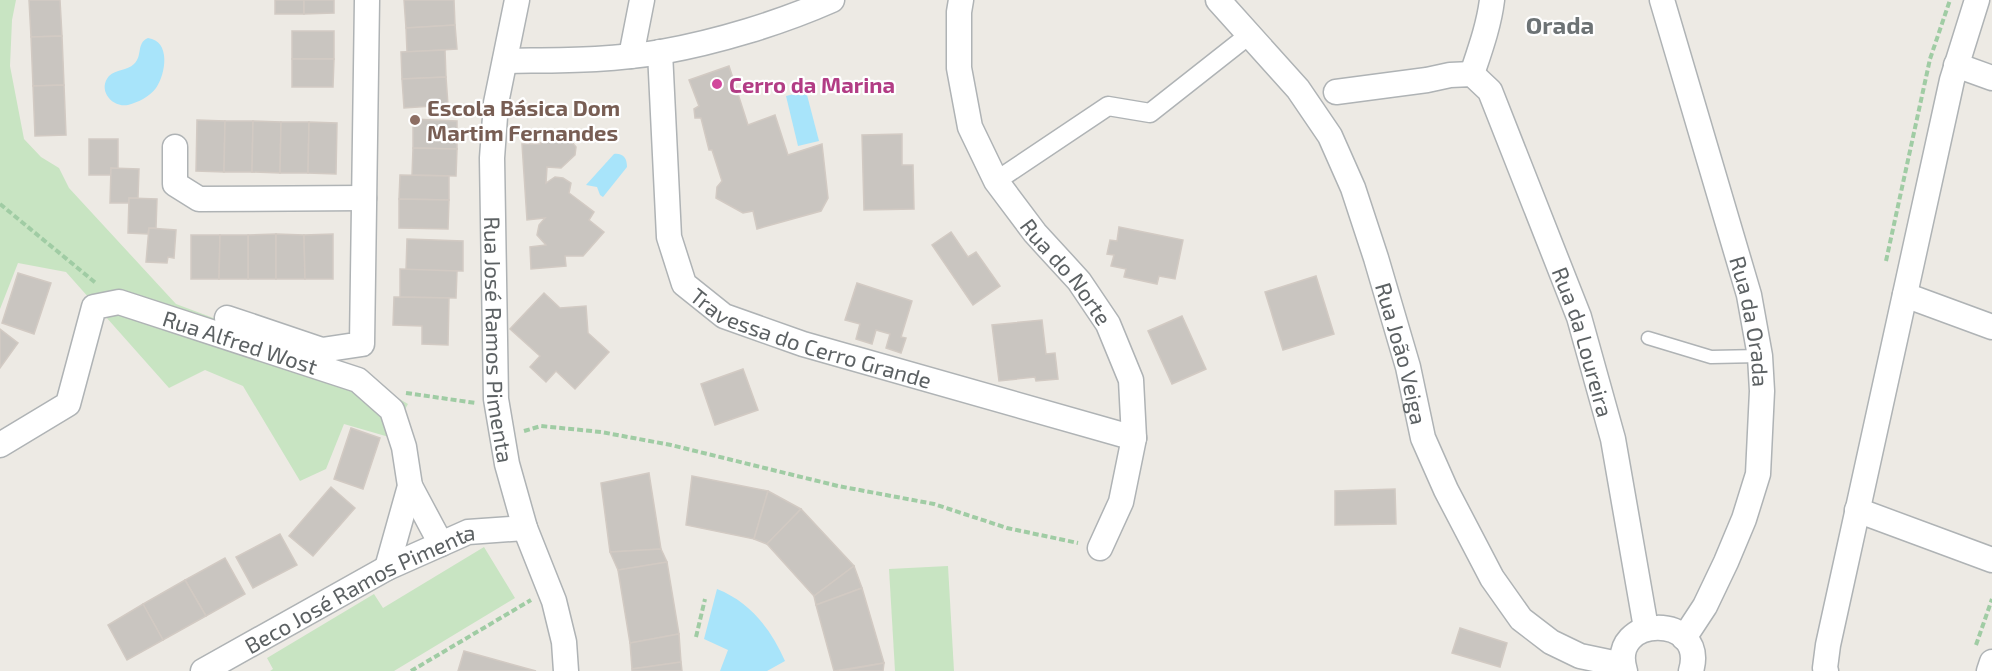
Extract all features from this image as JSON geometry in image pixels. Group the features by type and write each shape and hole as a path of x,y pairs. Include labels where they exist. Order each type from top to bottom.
{"street":[{"path":"227,318 322,350 362,344 367,0"},
{"name":"Rua José Ramos Pimenta","path":"518,0 496,103 492,158 498,406 507,464 525,528 549,589 564,642 566,671"},
{"path":"631,56 642,0"},
{"path":"504,61 631,56 660,52 737,34 832,0"},
{"name":"Rua João Veiga","path":"1218,0 1298,89 1330,136 1353,188 1408,367 1423,438 1446,490 1492,578 1521,619 1551,642 1580,656 1624,668"},
{"path":"1336,92 1472,74 1482,44 1492,0"},
{"name":"Rua da Orada","path":"1662,0 1749,296 1760,356 1762,391 1758,474 1744,519 1705,606 1684,638"},
{"path":"1826,671 1828,645 1956,65 1977,0"},
{"name":"Rua do Norte","path":"957,4 959,68 970,127 996,181 1035,233 1079,281 1108,324 1131,380 1134,438 1120,502 1100,548"},
{"path":"996,181 1108,106 1150,112 1249,35"},
{"name":"Travessa do Cerro Grande","path":"660,52 669,237 684,284 724,316 803,344 1134,438"},
{"path":"1956,65 1992,78"},
{"name":"Rua da Loureira","path":"1472,74 1490,91 1579,317 1613,438 1646,628"},
{"path":"175,147 175,184 199,199 364,198"},
{"path":"1905,295 1992,327"},
{"path":"0,445 68,404 94,307 119,302"},
{"name":"Rua Alfred Wost","path":"119,302 358,380 392,410 404,447 410,486 387,568"},
{"path":"410,486 441,544"},
{"path":"1857,510 1992,560"},
{"name":"Beco José Ramos Pimenta","path":"203,671 387,568 468,532 525,528"},
{"path":"1624,668 1626,647 1638,632 1646,628 1667,627 1684,638 1693,656 1691,671"},
{"path":"1983,656 1989,671"}],"lane":[{"path":"1648,338 1711,357 1760,356"}],"path":[{"path":"0,204 119,302"},
{"path":"407,393 498,406"},
{"path":"502,436 541,426 602,432 671,445 838,486 934,504 1007,528 1100,548"},
{"path":"411,671 549,589"},
{"path":"696,637 705,599"},
{"path":"1983,656 1992,599"},
{"path":"422,664 424,671"}],"green space":[{"path":"0,0 16,0 12,20 10,66 24,139 41,157 59,168 69,188 176,304 346,368 408,404 389,437 344,424 326,469 300,481 243,386 205,370 169,388 66,272 18,263 0,309"},
{"path":"484,547 515,598 394,671 270,671 273,669 267,658 374,594 383,608"},
{"path":"948,566 954,671 895,671 889,569"}],"water":[{"path":"148,38 155,40 163,51 164,67 159,82 147,97 140,101 128,105 117,104 108,97 106,81 115,72 128,68 137,61 142,43"},
{"path":"806,91 819,141 798,146 786,96"},
{"path":"614,154 624,157 627,167 603,197 597,187 586,185"},
{"path":"717,589 740,601 758,618 773,638 785,661 767,671 720,671 728,650 704,639"}],"building":[{"path":"29,0 60,0 62,36 31,37"},
{"path":"275,0 304,0 304,14 275,14"},
{"path":"304,0 334,0 334,13 304,14"},
{"path":"404,0 454,0 455,25 406,28"},
{"path":"455,25 457,49 407,52 406,28"},
{"path":"292,31 334,31 334,59 292,59"},
{"path":"62,36 64,85 33,86 31,37"},
{"path":"445,50 446,77 402,79 401,52"},
{"path":"292,59 334,59 333,87 292,87"},
{"path":"729,66 748,125 775,115 788,155 822,144 828,198 821,211 757,229 753,211 743,213 716,198 717,187 722,181 712,150 709,150 701,118 695,118 694,109 699,106 689,80"},
{"path":"446,77 448,105 404,108 402,79"},
{"path":"64,85 66,135 35,136 33,86"},
{"path":"413,119 457,121 457,149 413,148"},
{"path":"197,120 225,121 224,172 196,171"},
{"path":"225,121 253,121 252,172 224,172"},
{"path":"253,121 281,122 280,173 252,172"},
{"path":"281,122 309,122 308,173 280,173"},
{"path":"309,122 337,123 336,174 308,173"},
{"path":"902,134 902,165 913,165 914,209 864,210 862,135"},
{"path":"566,135 576,147 575,155 561,168 547,167 546,183 555,177 563,178 571,183 569,193 594,212 589,220 604,232 583,256 565,256 566,266 531,269 530,247 546,245 537,235 539,225 545,218 527,220 522,144 540,144 545,138"},
{"path":"89,139 118,139 118,169 111,168 111,175 89,175"},
{"path":"413,148 457,149 456,176 412,175"},
{"path":"111,168 139,169 138,198 129,198 129,203 110,203"},
{"path":"400,175 449,176 449,200 399,199"},
{"path":"129,198 157,199 156,228 149,228 148,234 128,233"},
{"path":"399,199 449,200 448,229 399,228"},
{"path":"1119,227 1183,240 1175,279 1159,276 1157,284 1124,277 1126,269 1111,266 1114,255 1107,254 1110,240 1117,241"},
{"path":"149,228 176,230 174,258 168,257 167,263 146,262"},
{"path":"951,232 968,257 976,252 1000,286 973,305 932,245"},
{"path":"276,234 276,279 248,279 248,235"},
{"path":"276,234 304,235 305,279 276,279"},
{"path":"333,234 333,279 305,279 304,235"},
{"path":"191,235 220,235 219,279 191,279"},
{"path":"220,235 248,235 248,279 219,279"},
{"path":"407,239 463,241 463,271 406,270"},
{"path":"400,269 457,271 456,298 400,297"},
{"path":"18,273 51,283 34,334 2,323"},
{"path":"1316,276 1334,334 1283,350 1265,292"},
{"path":"857,283 912,301 901,337 906,338 901,353 886,348 890,334 876,330 872,344 856,339 860,324 845,320"},
{"path":"544,293 560,308 586,306 588,333 609,352 575,389 556,371 546,382 530,367 540,356 510,329"},
{"path":"394,297 449,298 448,345 422,344 422,326 393,325"},
{"path":"1182,316 1206,369 1172,384 1148,331"},
{"path":"1042,320 1046,354 1055,353 1058,379 1036,381 1035,377 999,381 992,325"},
{"path":"0,329 18,343 0,368"},
{"path":"743,369 758,410 715,425 701,384"},
{"path":"351,428 380,438 363,489 334,479"},
{"path":"649,473 661,549 610,552 601,483"},
{"path":"692,476 768,491 754,539 686,525"},
{"path":"331,487 355,508 313,556 289,536"},
{"path":"1395,489 1396,524 1335,525 1335,491"},
{"path":"768,491 801,509 767,544 754,539"},
{"path":"801,509 854,566 814,596 767,544"},
{"path":"280,534 297,565 253,588 236,557"},
{"path":"661,549 667,562 618,570 610,552"},
{"path":"225,558 245,594 206,616 185,580"},
{"path":"667,562 679,634 630,643 618,570"},
{"path":"854,566 862,588 816,605 814,596"},
{"path":"185,580 206,616 163,640 143,604"},
{"path":"862,588 884,663 834,671 816,605"},
{"path":"143,604 163,640 127,660 108,625"},
{"path":"1460,628 1507,643 1500,667 1452,653"},
{"path":"679,634 681,662 632,669 630,643"},
{"path":"464,651 536,671 458,671"},
{"path":"681,662 682,671 632,671 632,669"},
{"path":"884,663 883,671 840,671"}],"place":[{"name":"Cerro da Marina","path":"717,84"},
{"name":"Escola Básica Dom Martim Fernandes","path":"415,120"}],"district":[{"name":"Orada","path":"1560,24"}]}
